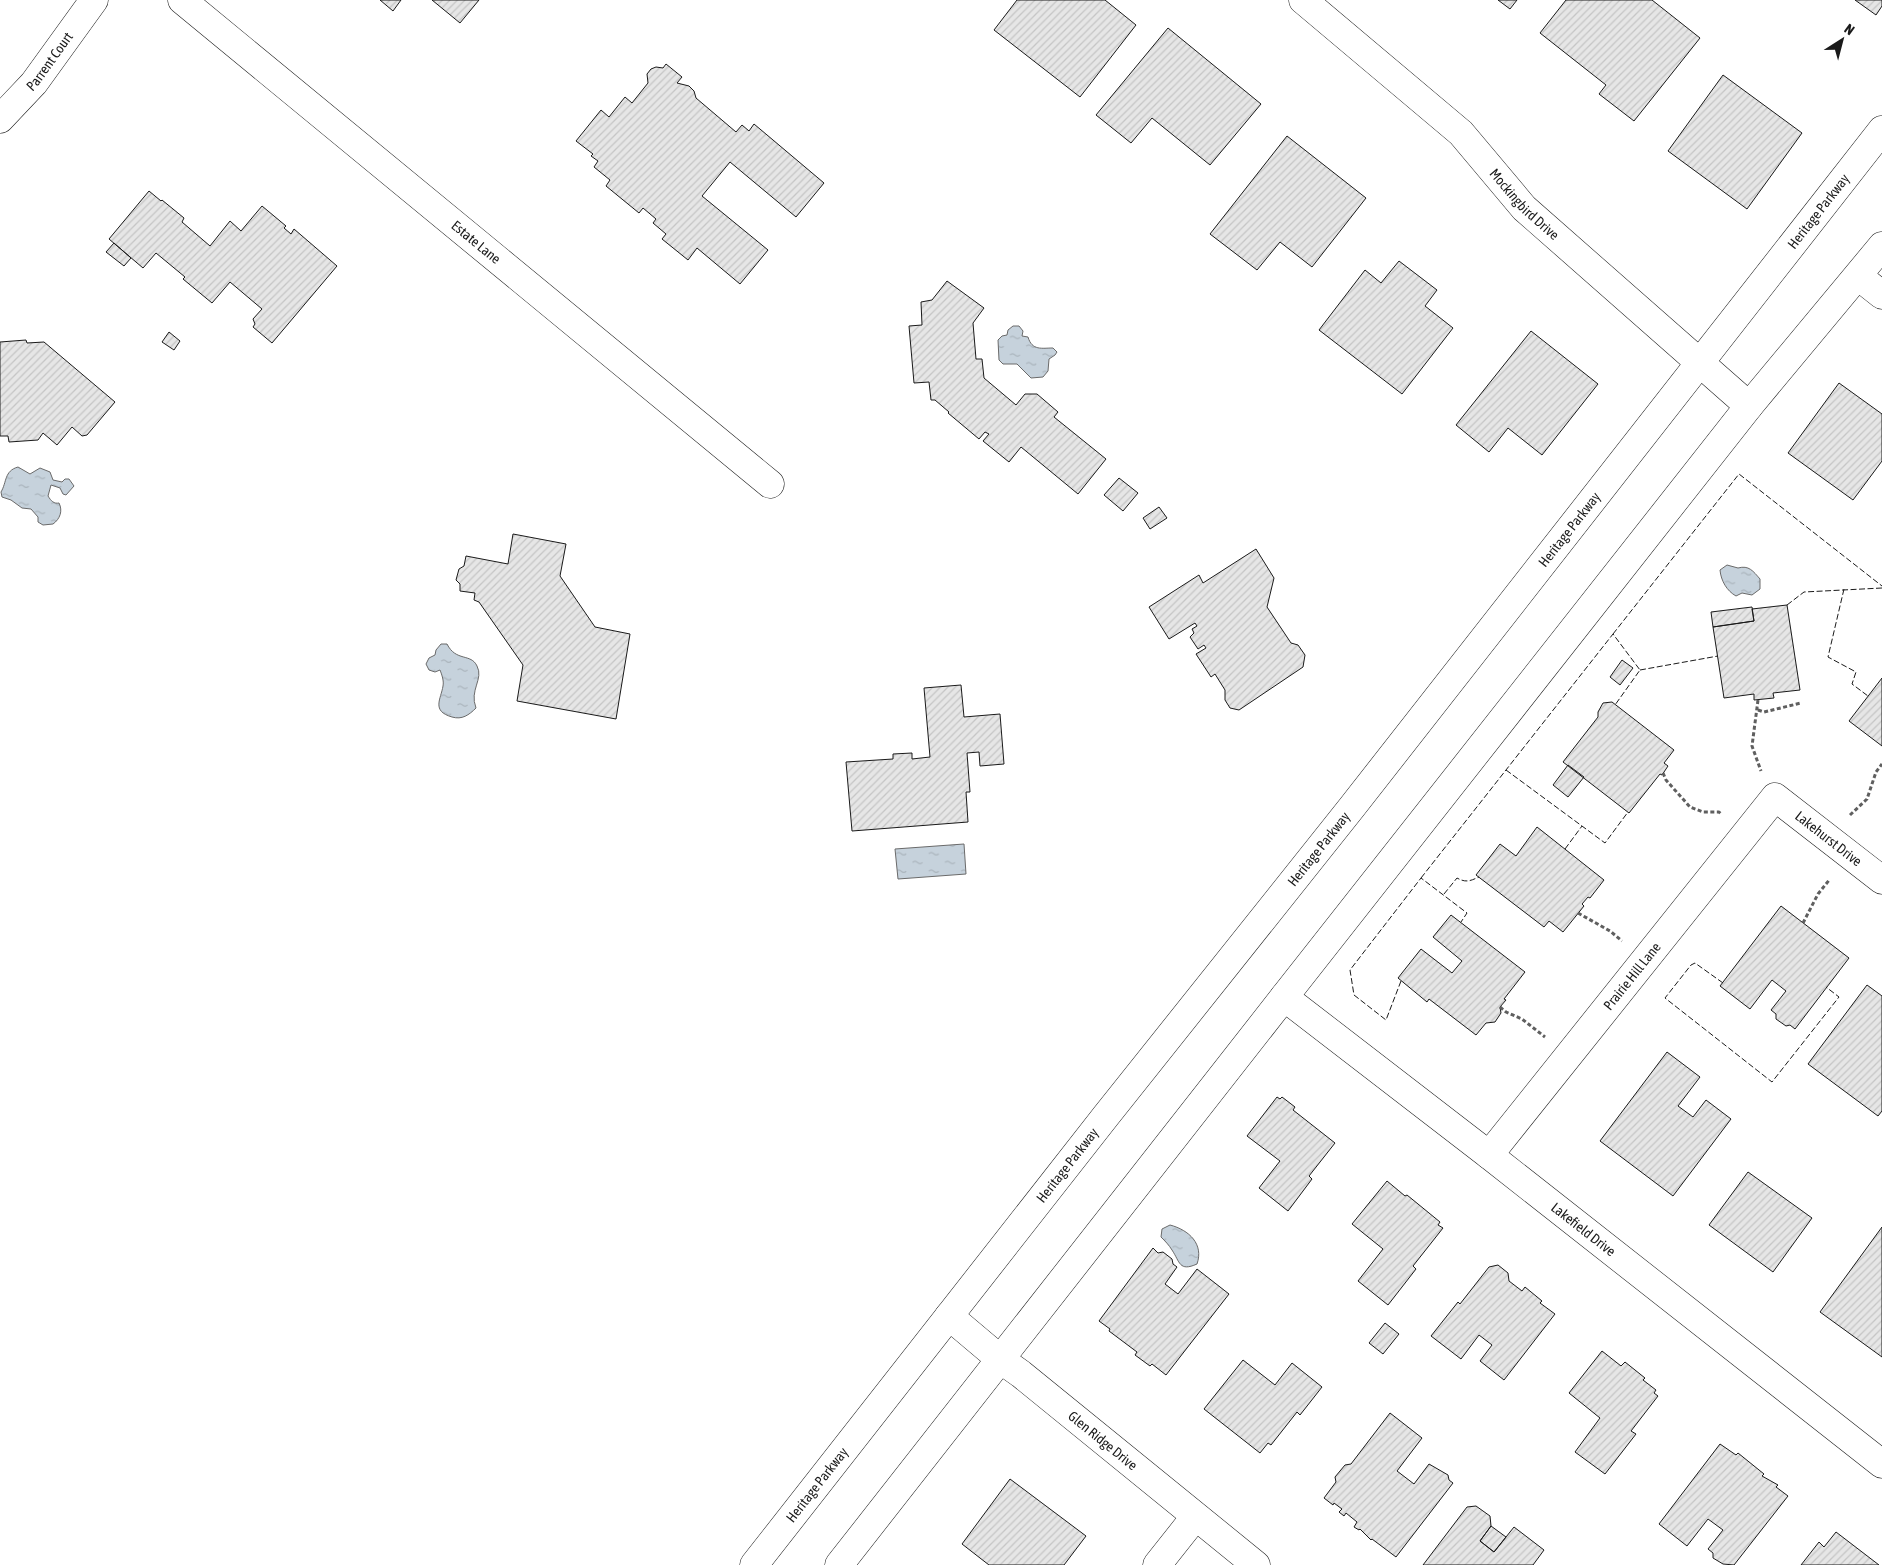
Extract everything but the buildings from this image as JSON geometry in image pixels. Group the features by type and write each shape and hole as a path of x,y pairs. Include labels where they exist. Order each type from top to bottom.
{"main road":[{"name":"Parrent Court","path":"0,119 34,83 94,0"},
{"name":"Estate Lane","path":"182,0 770,484"},
{"name":"Mockingbird Drive","path":"1303,0 1461,134 1524,208 1749,406"},
{"name":"Heritage Parkway","path":"754,1565 948,1316 1371,783 1882,130"},
{"path":"839,1565 1749,406 1882,246"},
{"path":"1858,276 1882,294"},
{"name":"Lakehurst Drive","path":"1775,797 1882,880"},
{"name":"Prairie Hill Lane","path":"1489,1155 1775,797"},
{"name":"Lakefield Drive","path":"1284,997 1489,1155 1882,1464"},
{"name":"Glen Ridge Drive","path":"948,1316 1256,1565"},
{"path":"1157,1565 1195,1517"}],"path":[{"path":"1755,754 1752,746 1758,700"},
{"path":"1758,710 1764,712 1801,704"},
{"path":"1851,814 1867,799 1876,772 1882,764"},
{"path":"1663,773 1666,780 1690,807 1707,812"},
{"path":"1803,923 1818,894 1848,855"},
{"path":"1578,913 1610,931 1620,939"},
{"path":"1500,1007 1506,1012 1522,1019 1544,1036"}],"water":[{"path":"1013,326 1019,326 1023,331 1022,336 1028,337 1035,347 1053,348 1057,352 1049,359 1048,371 1043,377 1031,378 1017,364 1003,364 999,360 998,340 1002,336 1007,335 1008,330"},
{"path":"18,467 30,474 40,468 50,472 53,480 62,482 65,479 69,479 74,486 66,495 63,494 60,488 51,485 48,496 53,502 59,503 61,509 59,517 53,524 43,525 38,522 38,517 31,509 22,508 11,500 2,497 1,492 8,474"},
{"path":"1727,565 1750,569 1760,579 1760,589 1752,595 1742,593 1736,596 1733,594 1725,585 1720,570"},
{"path":"441,644 447,644 455,653 474,662 479,671 474,696 476,708 468,715 462,717 452,717 441,711 439,704 443,680 440,670 435,672 429,670 426,664 429,658 435,655 436,650"},
{"path":"964,844 966,874 898,879 895,849"},
{"path":"1170,1225 1189,1234 1197,1244 1199,1257 1197,1264 1187,1267 1183,1266 1170,1246 1161,1237 1162,1229"}],"fence":[{"path":"1613,634 1739,474 1882,586"},
{"path":"1787,605 1804,592 1882,588"},
{"path":"1844,589 1828,657 1856,672 1852,684 1868,696"},
{"path":"1421,878 1613,634 1640,670 1615,705"},
{"path":"1640,670 1718,656"},
{"path":"1506,770 1605,843 1628,812"},
{"path":"1565,849 1582,826"},
{"path":"1444,894 1457,878 1468,881 1479,877"},
{"path":"1401,981 1386,1020 1354,995 1350,970 1421,878 1467,913 1461,922"},
{"path":"1723,983 1695,963 1691,965 1665,998 1772,1082 1839,997 1826,987"}]}
